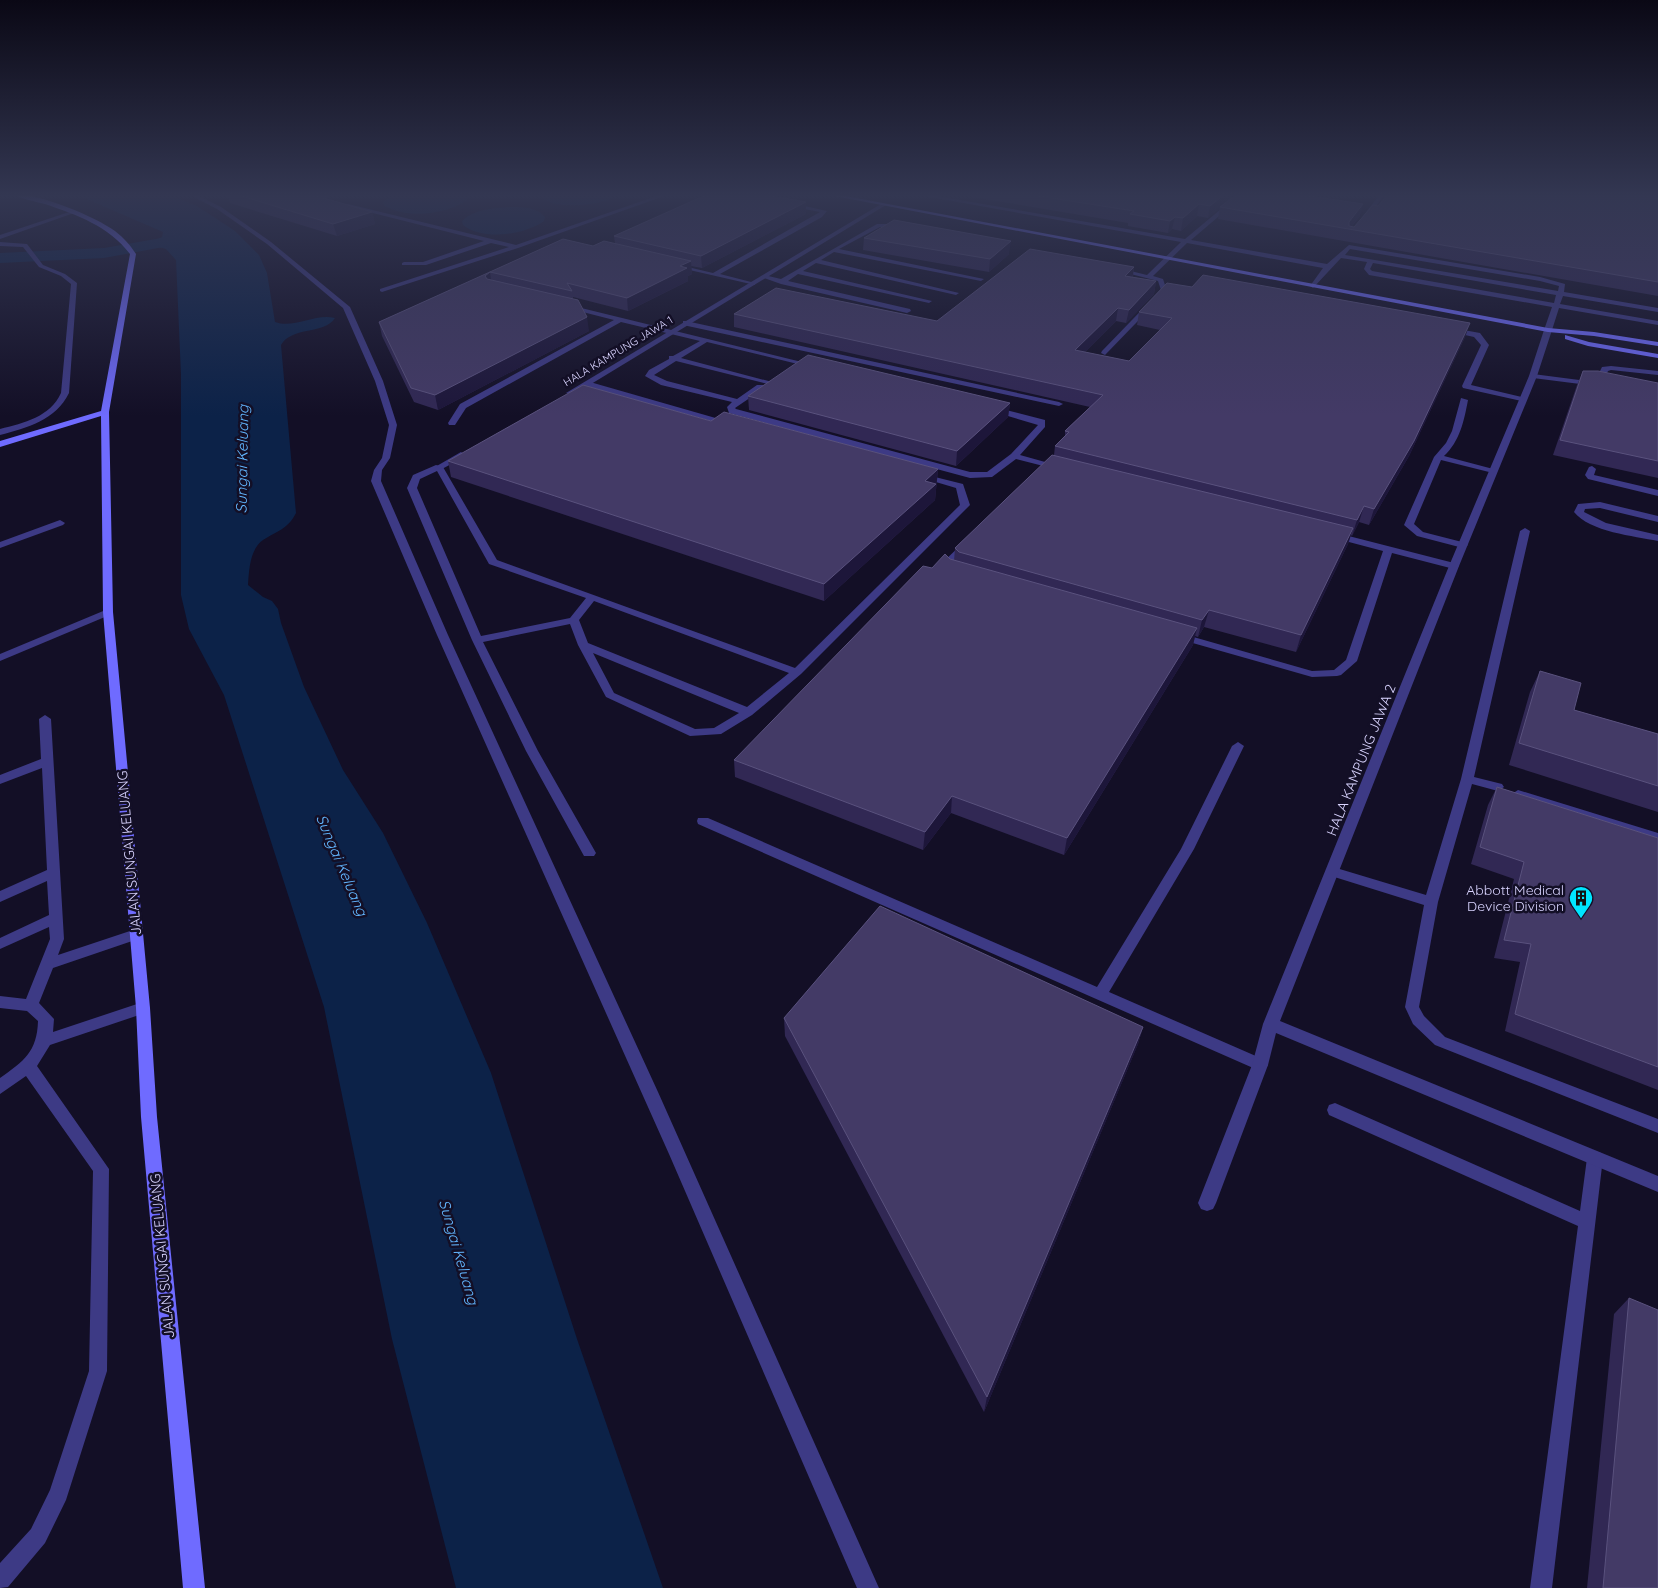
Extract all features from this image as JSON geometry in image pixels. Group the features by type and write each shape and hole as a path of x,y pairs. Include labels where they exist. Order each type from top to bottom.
{"street":[{"path":"0,432 49,414 62,403 65,392 74,283 63,275 46,268"},
{"name":"JALAN SUNGAI KELUANG","path":"131,268 105,412 108,612 143,1008 149,1117 194,1588"},
{"path":"302,268 346,307 360,333 380,381 393,425 386,458 378,470 376,481 443,639 651,1092 805,1450 868,1588"},
{"path":"382,290 452,268"},
{"path":"682,268 753,284"},
{"path":"714,275 726,268"},
{"name":"HALA KAMPUNG JAWA 1","path":"561,398 779,268"},
{"path":"781,282 804,268"},
{"path":"847,268 956,293"},
{"path":"925,268 981,279"},
{"path":"1150,276 1157,268"},
{"path":"1219,268 1548,330 1594,334 1658,344"},
{"path":"1313,286 1329,268"},
{"path":"1367,268 1369,273 1658,323"},
{"path":"1413,268 1658,310"},
{"path":"1479,268 1540,278 1562,285 1561,293"},
{"path":"1105,353 1165,290 1161,280 1114,269"},
{"path":"798,272 928,302"},
{"path":"764,277 907,310"},
{"name":"HALA KAMPUNG JAWA 2","path":"1207,1203 1260,1065 1271,1024 1454,566 1533,376 1561,293"},
{"path":"557,304 672,331 794,365 826,369"},
{"path":"452,423 463,406 621,319"},
{"path":"686,323 1058,404"},
{"path":"1438,327 1476,335 1485,345 1466,386 1523,400"},
{"path":"1548,330 1588,344 1658,356"},
{"path":"706,340 672,358 649,376 664,383 740,402"},
{"path":"672,358 772,380 731,407 732,411 970,475 989,475 1014,456 1042,425 1042,422 987,407"},
{"path":"1533,376 1601,383 1605,369 1658,373"},
{"path":"587,384 739,425"},
{"path":"1463,545 1420,534 1409,525 1438,456 1444,451 1459,430 1464,400"},
{"path":"0,444 105,412"},
{"path":"465,452 439,467 416,477 412,488 477,640 532,751 589,853"},
{"path":"1014,456 1045,468 1068,469"},
{"path":"1438,456 1493,470"},
{"path":"439,467 493,562 797,672"},
{"path":"1592,469 1589,475 1591,478 1658,493"},
{"path":"574,620 583,645 610,694 694,733 717,731 748,712 797,672 965,505 960,486 910,472"},
{"path":"1658,519 1593,504 1581,506 1579,512 1581,516 1596,523 1658,538"},
{"path":"0,545 60,523"},
{"path":"1525,531 1468,779 1431,902 1412,1007 1418,1020 1440,1041 1658,1126"},
{"path":"1320,532 1454,566"},
{"path":"962,575 953,572 946,564 973,538"},
{"path":"1170,634 1312,674 1337,674 1351,661 1388,549"},
{"path":"477,640 574,620 592,598"},
{"path":"0,658 108,612"},
{"path":"583,645 748,712"},
{"path":"31,1005 57,939 45,719"},
{"path":"1100,995 1187,849 1238,746"},
{"path":"0,780 47,761"},
{"path":"1468,779 1498,787"},
{"path":"1518,794 1658,838"},
{"path":"703,821 1260,1065"},
{"path":"0,897 53,872"},
{"path":"1333,872 1431,902"},
{"path":"0,944 56,918"},
{"path":"48,964 136,934"},
{"path":"0,1002 31,1005 46,1020 45,1041 28,1066 0,1087"},
{"path":"45,1041 143,1008"},
{"path":"1271,1024 1658,1184"},
{"path":"0,1579 38,1536 55,1501 98,1371 101,1169 28,1066"},
{"path":"1335,1110 1587,1222"},
{"path":"1541,1588 1595,1158"}],"water":[{"name":"Sungai Keluang","path":"176,268 265,268 275,322 290,324 327,317 335,318 323,327 293,335 281,345 296,513 286,526 263,540 255,549 251,560 248,585 263,597 272,601 278,609 281,623 304,687 343,770 383,833 427,923 491,1073 577,1339 663,1588 456,1588 392,1339 324,1007 224,695 189,629 181,595 181,375"}],"building":[{"path":"498,268 687,268 627,298 567,283 572,291 490,272 485,276 487,279 578,300 587,317 435,395 411,388 379,322"},
{"path":"1005,268 1133,268 1125,276 1156,281 1129,310 1118,308 1075,350 1129,361 1172,318 1139,312 1167,283 1192,287 1203,275 1470,323 1414,441 1374,509 1364,506 1357,520 1055,446 1069,432 1065,431 1103,395 734,314 776,288 937,321"},
{"path":"1577,268 1658,268 1658,282"},
{"path":"808,355 1010,403 957,451 748,396"},
{"path":"1583,371 1598,371 1658,383 1658,461 1560,440"},
{"path":"583,385 711,421 724,412 938,469 925,481 936,484 824,584 448,461"},
{"path":"1052,455 1353,528 1301,635 1209,610 1202,620 959,552 955,548"},
{"path":"945,554 950,559 1197,628 1067,838 952,796 925,832 734,760 923,566 932,568"},
{"path":"1540,671 1581,683 1574,710 1658,734 1658,786 1519,743"},
{"name":"Abbott Medical Device Division","path":"1497,787 1658,838 1658,1067 1515,1014 1531,944 1504,940 1524,862 1480,847"},
{"path":"880,906 1143,1027 987,1397 784,1018"},
{"path":"1629,1298 1658,1310 1658,1588 1603,1588"}],"place":[{"name":"Abbott Medical Device Division","path":"1581,919"}]}
